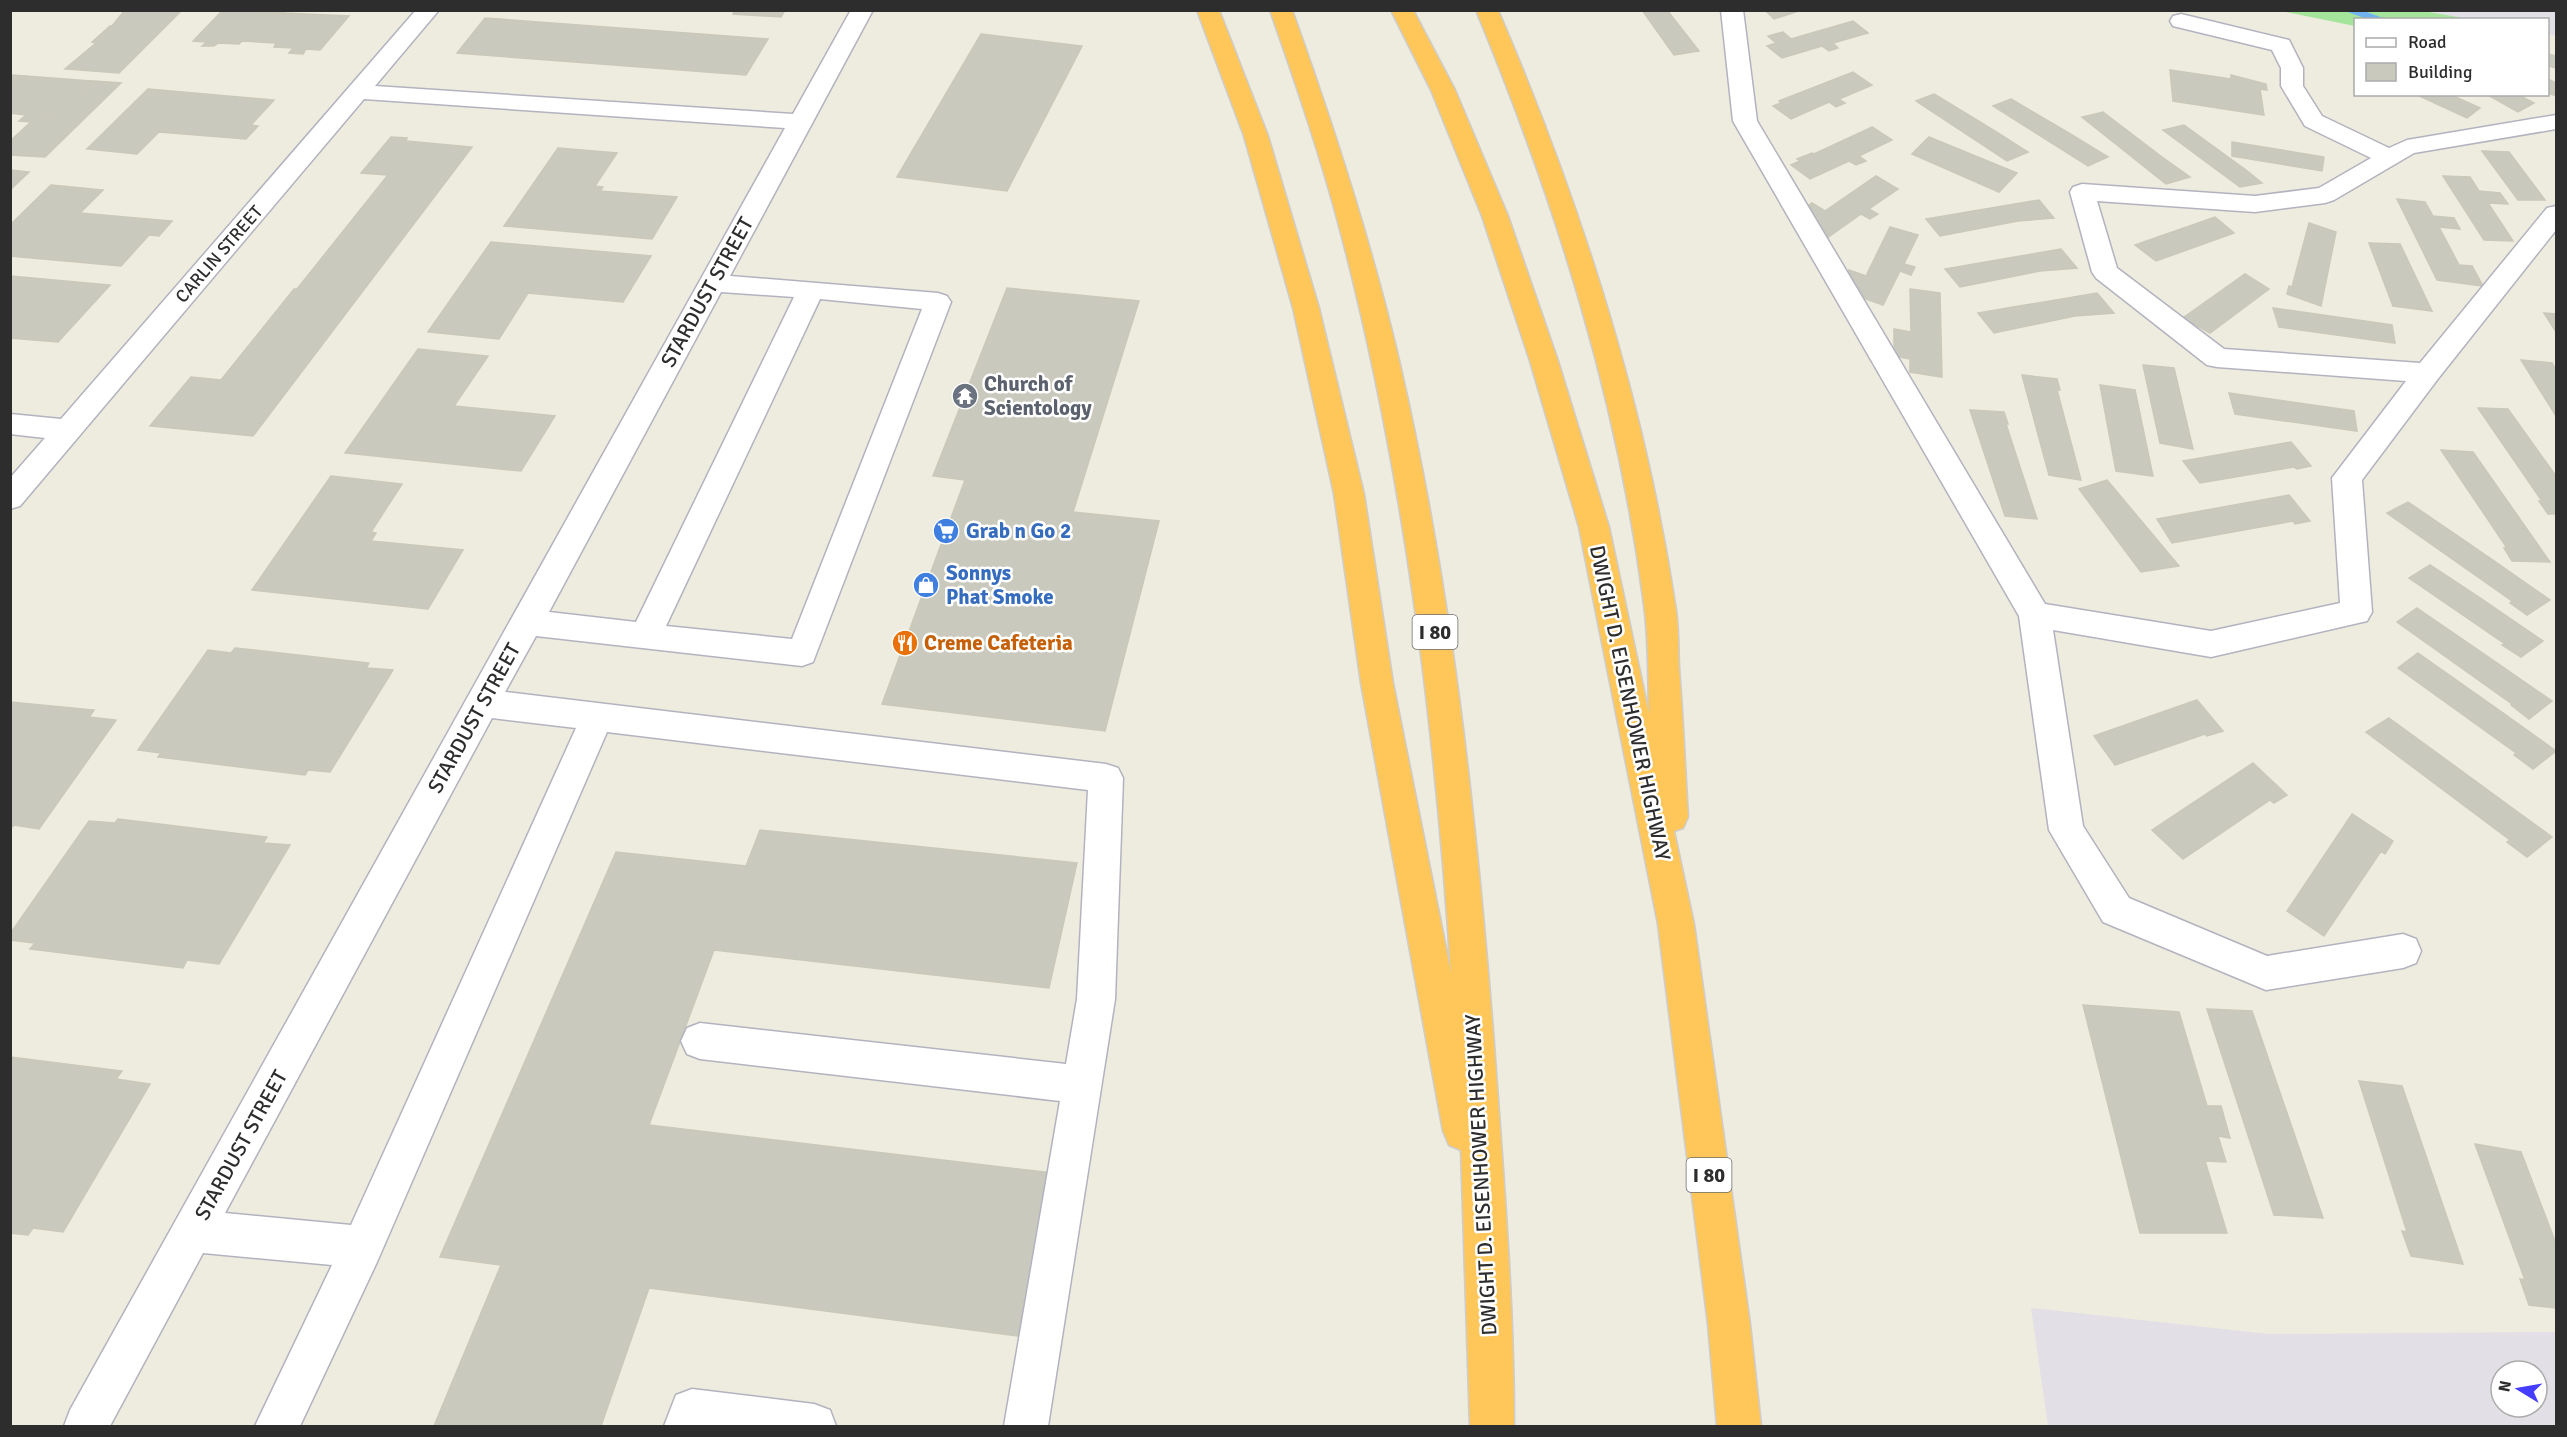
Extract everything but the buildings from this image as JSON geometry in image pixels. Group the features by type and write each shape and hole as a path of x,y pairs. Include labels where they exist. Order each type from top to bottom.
{"highway":[{"path":"1208,10 1256,136 1306,308 1349,494 1377,683 1489,1272"},
{"name":"DWIGHT D. EISENHOWER HIGHWAY","path":"1281,10 1310,84 1365,266 1415,504 1437,649 1457,819 1489,1272 1492,1426"},
{"name":"DWIGHT D. EISENHOWER HIGHWAY","path":"1402,10 1443,90 1495,216 1544,361 1594,527 1676,924 1729,1323 1739,1426"},
{"path":"1487,10 1516,75 1559,187 1593,295 1631,455 1660,607 1676,924"}],"street":[{"name":"CARLIN STREET","path":"10,498 428,10"},
{"name":"STARDUST STREET","path":"86,1426 862,10"},
{"path":"1732,10 1745,121 2035,615 2066,830 2116,910 2266,973 2403,951"},
{"path":"2181,21 2281,45 2292,68 2292,86 2313,121 2389,157"},
{"path":"358,92 801,122"},
{"path":"2427,373 2217,358 2105,272 2082,192 2255,204 2325,195 2406,147 2556,122"},
{"path":"2035,615 2211,644 2356,612 2347,478 2427,373 2556,214"},
{"path":"527,622 802,653 938,302 712,283"},
{"path":"645,636 811,290"},
{"path":"10,424 70,430"},
{"path":"482,703 1106,778 1096,999 1026,1426"},
{"path":"277,1426 362,1247 597,717"},
{"path":"700,1041 1081,1085"},
{"path":"193,1231 362,1247"},
{"path":"686,1426 692,1411 814,1426"}],"shaded area":[{"path":"2423,11 2556,11 2556,36 2549,34 2549,18 2464,18"},
{"path":"2031,1308 2268,1334 2556,1332 2556,1426 2048,1426"}],"green space":[{"path":"2281,11 2423,11 2464,18 2354,18 2354,26"}],"waterway":[{"path":"2347,10 2377,18"}],"place":[{"name":"Church of Scientology","path":"965,396"},
{"name":"Grab n Go 2","path":"946,531"},
{"name":"Sonnys Phat Smoke","path":"926,585"},
{"name":"Creme Cafeteria","path":"905,643"}]}
